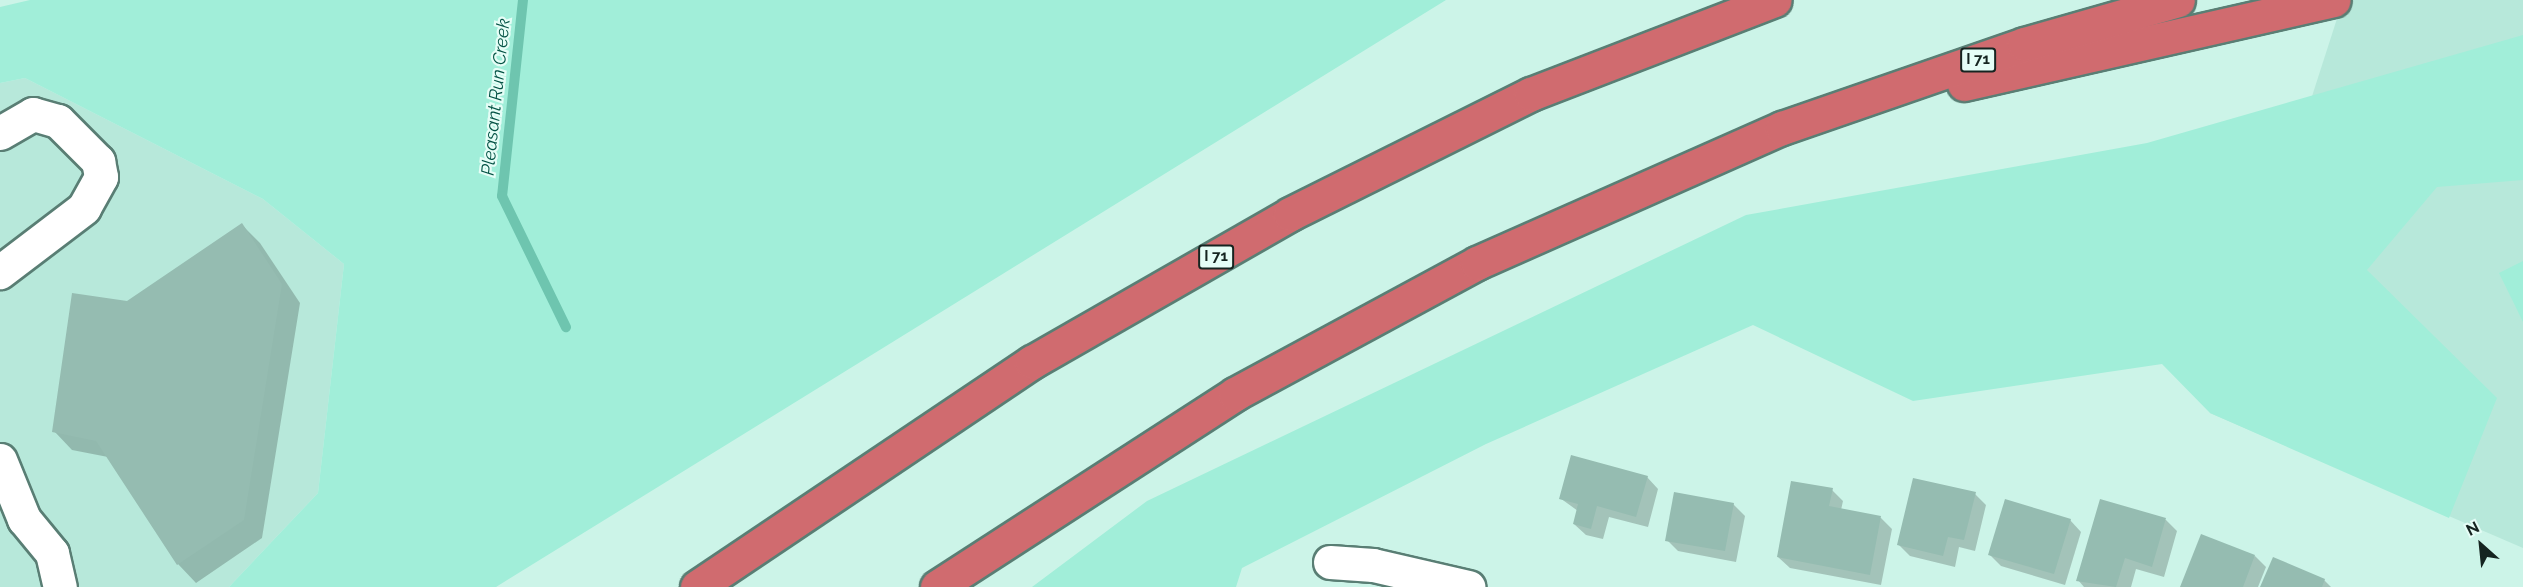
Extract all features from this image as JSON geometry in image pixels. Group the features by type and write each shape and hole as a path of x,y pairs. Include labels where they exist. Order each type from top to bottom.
{"highway":[{"name":"I 71","path":"697,587 1032,362 1290,214 1531,94 1775,0"},
{"name":"I 71","path":"937,587 1235,394 1477,263 1782,128 2025,44 2178,0"},
{"path":"1782,128 2334,0"}],"street":[{"path":"0,134 33,114 58,121 98,161 101,177 84,208 0,272"},
{"path":"0,460 24,519 52,553 60,587"},
{"path":"1330,562 1373,565 1468,587"}],"shaded area":[{"path":"30,0 1446,0 496,587 229,587 318,493 344,264 263,199 25,78 0,83 0,7"},
{"path":"2343,0 2523,0 2523,548 2210,413"},
{"path":"2523,35 2523,180 2437,187 2367,270 2497,398 2449,518 2210,413 2162,364 1913,401 1753,325 1486,444 1242,568 1236,587 1032,587 1147,501 1746,215 2147,143"},
{"path":"25,78 263,199 344,264 318,493 229,587 0,587 0,83"},
{"path":"2523,261 2523,322 2499,273"}],"building":[{"path":"242,223 282,284 244,520 177,565 96,441 52,432 72,293 127,301"},
{"path":"1571,455 1648,476 1636,517 1597,506 1591,529 1573,524 1578,504 1559,499"},
{"path":"1913,478 1976,492 1964,540 1948,537 1943,556 1897,545"},
{"path":"1791,481 1833,488 1829,506 1881,516 1870,575 1777,557"},
{"path":"1674,492 1734,503 1725,551 1665,541"},
{"path":"2005,499 2071,519 2054,574 1988,555"},
{"path":"2100,499 2166,518 2152,567 2125,558 2116,587 2076,581"},
{"path":"2201,534 2255,555 2243,587 2180,587"},
{"path":"2273,557 2325,579 2322,587 2260,587"}],"waterway":[{"name":"Pleasant Run Creek","path":"523,0 502,196 566,327"}]}
